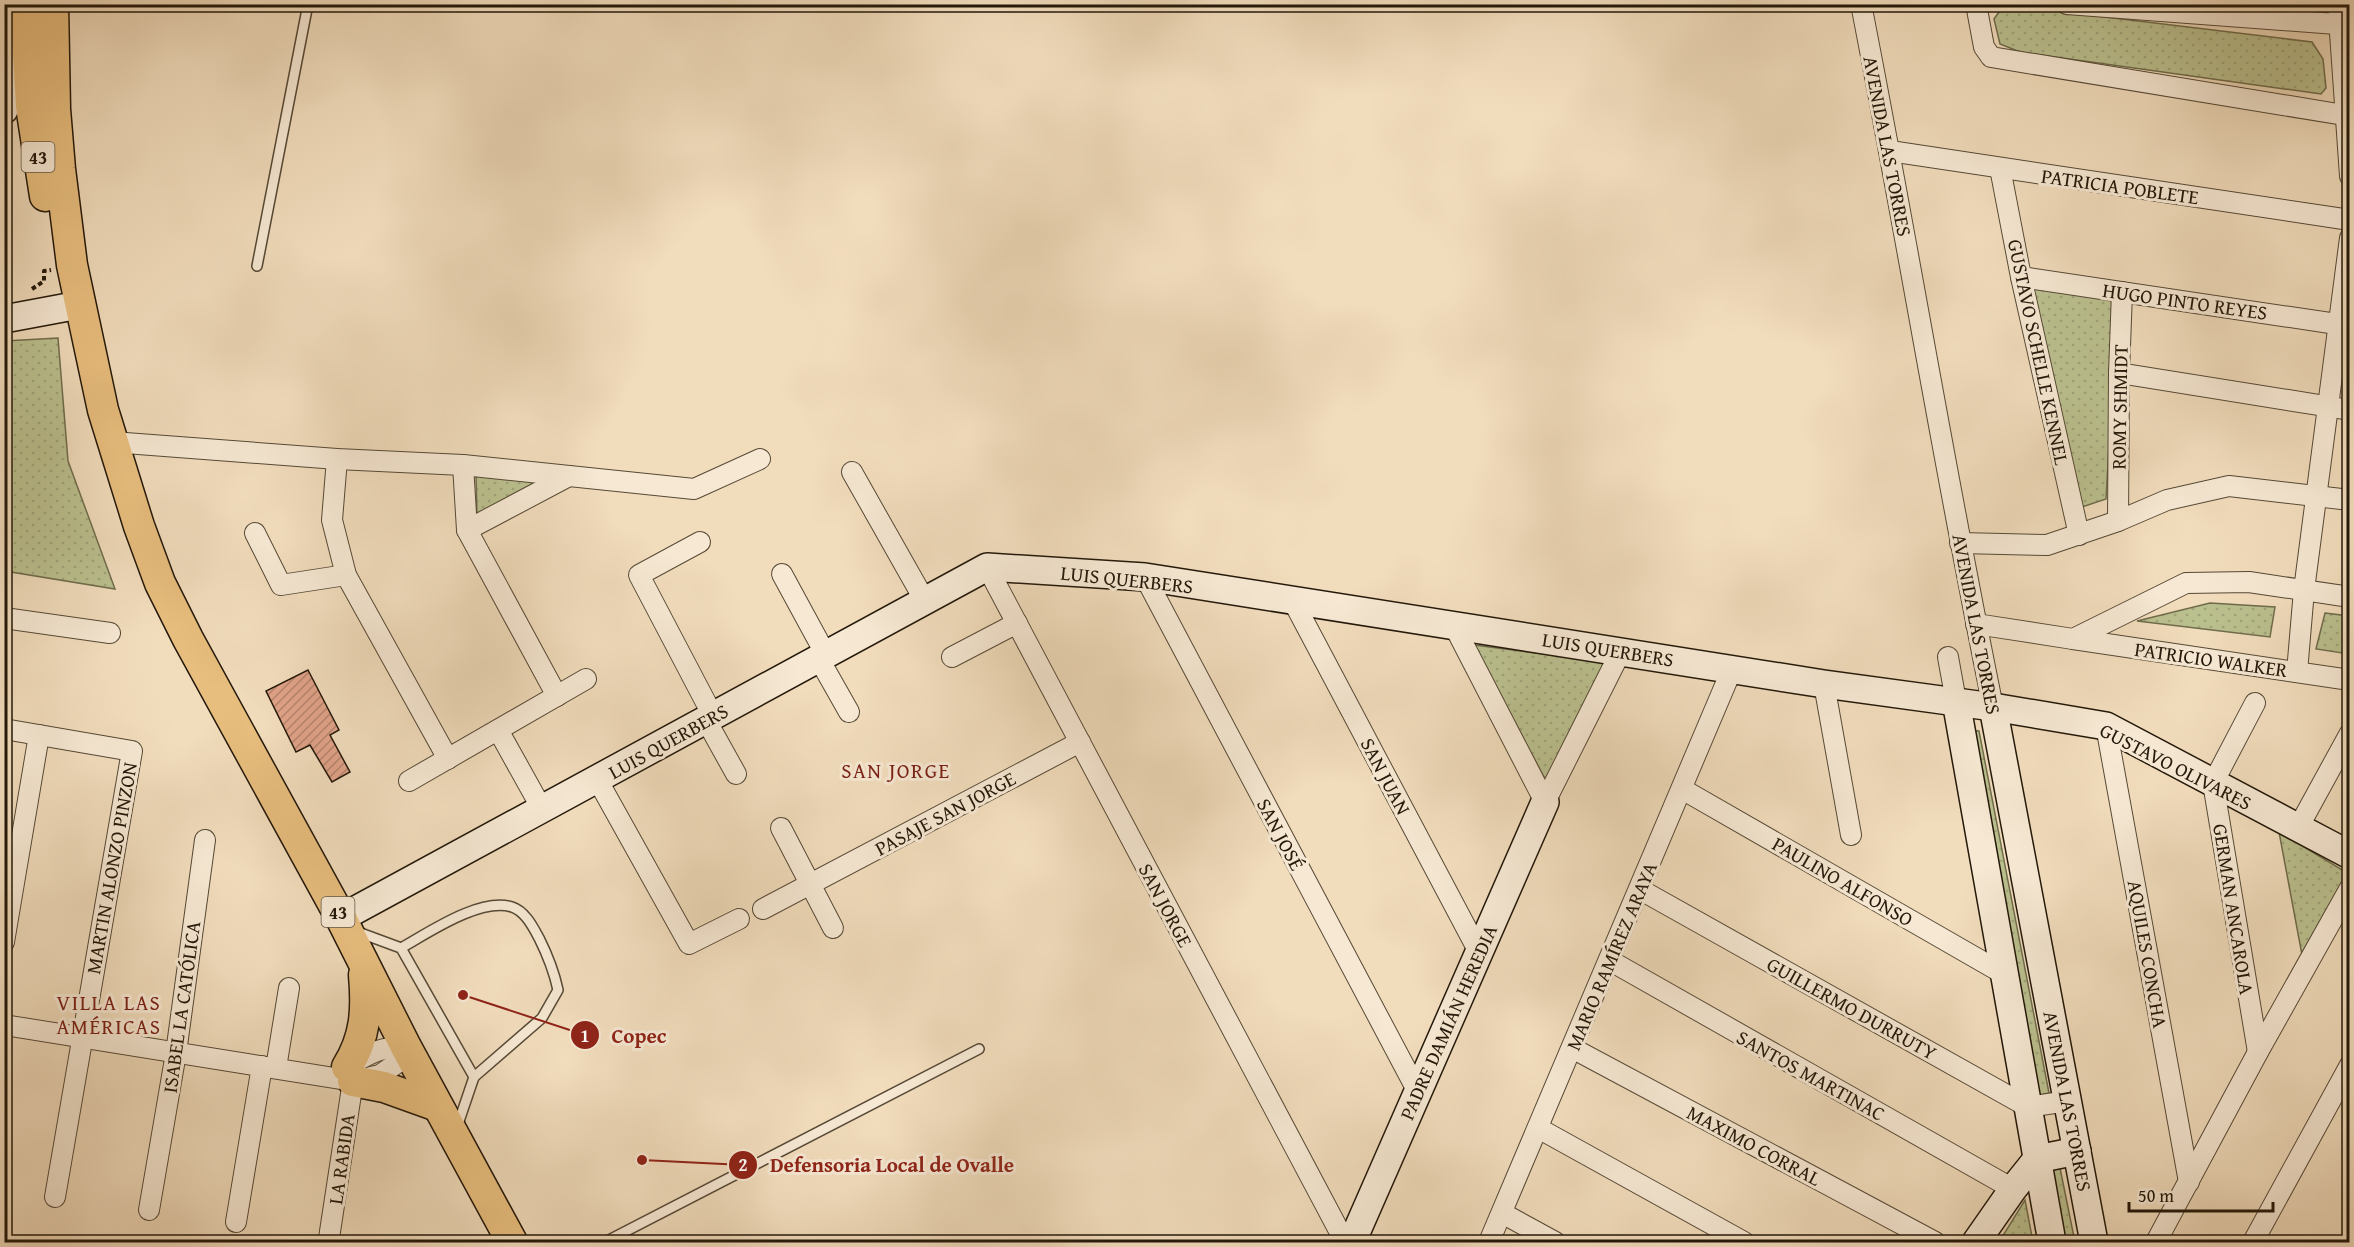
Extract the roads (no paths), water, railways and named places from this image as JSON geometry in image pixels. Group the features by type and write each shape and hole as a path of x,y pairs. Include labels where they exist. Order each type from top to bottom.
{"main road":[{"name":"43","path":"25,4 31,106 58,269 88,350 112,442 160,583"},
{"name":"43","path":"53,4 55,109 72,265 72,307 81,393 97,453 122,517 344,923 408,1051 512,1242"},
{"path":"363,960 366,1014 364,1032 345,1075 437,1106"}],"street":[{"path":"4,110 20,4"},
{"name":"AVENIDA LAS TORRES","path":"1861,4 1890,151 1960,543 2094,1242"},
{"path":"1976,4 1984,47 1991,57 2348,115"},
{"path":"2067,4 2345,25"},
{"path":"2338,4 2345,25 2349,176"},
{"name":"PATRICIA POBLETE","path":"1890,151 2349,220"},
{"name":"GUSTAVO SCHELLE KENNEL","path":"2000,168 2021,277 2079,536"},
{"path":"2297,672 2304,590 2328,406 2344,325 2349,238"},
{"name":"HUGO PINTO REYES","path":"2021,277 2344,325"},
{"name":"ROMY SHMIDT","path":"2118,521 2122,292"},
{"path":"4,319 72,307"},
{"path":"2119,373 2349,410"},
{"path":"112,442 337,459 463,465 694,489 760,459"},
{"path":"337,459 332,520 346,575 448,759"},
{"path":"463,465 467,530 557,696"},
{"path":"852,472 926,601"},
{"path":"467,530 569,476"},
{"path":"1960,543 2047,545 2079,536 2167,500 2229,486 2349,500"},
{"path":"255,533 281,585 346,575"},
{"path":"700,542 639,575 736,774"},
{"name":"LUIS QUERBERS","path":"344,923 542,809 987,567 1145,577 1824,684 1993,707"},
{"name":"SAN JORGE","path":"987,567 1345,1242"},
{"path":"782,574 849,712"},
{"name":"SAN JOSÉ","path":"1145,577 1418,1092"},
{"name":"PATRICIO WALKER","path":"2073,639 2186,583 2249,582 2349,597"},
{"name":"SAN JUAN","path":"1293,601 1479,952"},
{"path":"4,618 110,633"},
{"path":"952,657 1017,624"},
{"path":"1453,624 1545,802"},
{"name":"PATRICIO WALKER","path":"1976,624 2349,680"},
{"name":"PADRE DAMIÁN HEREDIA","path":"1352,1242 1545,802 1621,651"},
{"name":"AVENIDA LAS TORRES","path":"1948,657 2052,1242"},
{"name":"MARIO RAMÍREZ ARAYA","path":"1489,1242 1641,890 1732,669"},
{"path":"409,781 586,679"},
{"path":"1824,684 1851,836"},
{"path":"2213,783 2255,703"},
{"name":"GUSTAVO OLIVARES","path":"1993,707 2106,726 2349,855"},
{"name":"AQUILES CONCHA","path":"2106,726 2189,1182"},
{"path":"4,729 39,735 4,942"},
{"path":"498,730 542,809"},
{"path":"2298,828 2349,733"},
{"name":"MARTIN ALONZO PINZON","path":"39,735 132,751 55,1197"},
{"name":"PASAJE SAN JORGE","path":"763,909 1080,742"},
{"path":"597,779 689,944 739,919"},
{"name":"GERMAN ANCAROLA","path":"2213,783 2258,1052"},
{"name":"PAULINO ALFONSO","path":"1682,789 2004,974"},
{"path":"781,828 833,928"},
{"name":"ISABEL LA CATÓLICA","path":"149,1210 176,1053 205,840"},
{"path":"2156,1242 2349,888"},
{"name":"GUILLERMO DURRUTY","path":"1641,890 2028,1107"},
{"name":"SANTOS MARTINAC","path":"1609,960 2013,1189"},
{"path":"236,1222 269,1067 289,988"},
{"path":"4,1025 269,1067 345,1075 380,1075 408,1051"},
{"name":"MAXIMO CORRAL","path":"1572,1048 1935,1242"},
{"path":"2253,1242 2349,1065"},
{"name":"LA RABIDA","path":"329,1238 345,1075"},
{"path":"2028,1107 2068,1101"},
{"path":"1538,1128 1744,1242"},
{"path":"1976,1242 2037,1159 2077,1151"},
{"path":"1502,1213 1555,1242"}],"lane":[{"path":"257,266 308,4"},
{"path":"401,948 459,916 489,906 513,907 531,922 553,965 558,990 542,1018 474,1077 454,1135"},
{"path":"344,923 401,948 474,1077"},
{"path":"605,1242 979,1049"}],"place":[{"name":"Copec","path":"463,995"},
{"name":"Defensoria Local de Ovalle","path":"642,1160"}],"district":[{"name":"SAN JORGE","path":"896,770"},
{"name":"VILLA LAS AMÉRICAS","path":"109,1014"}]}
